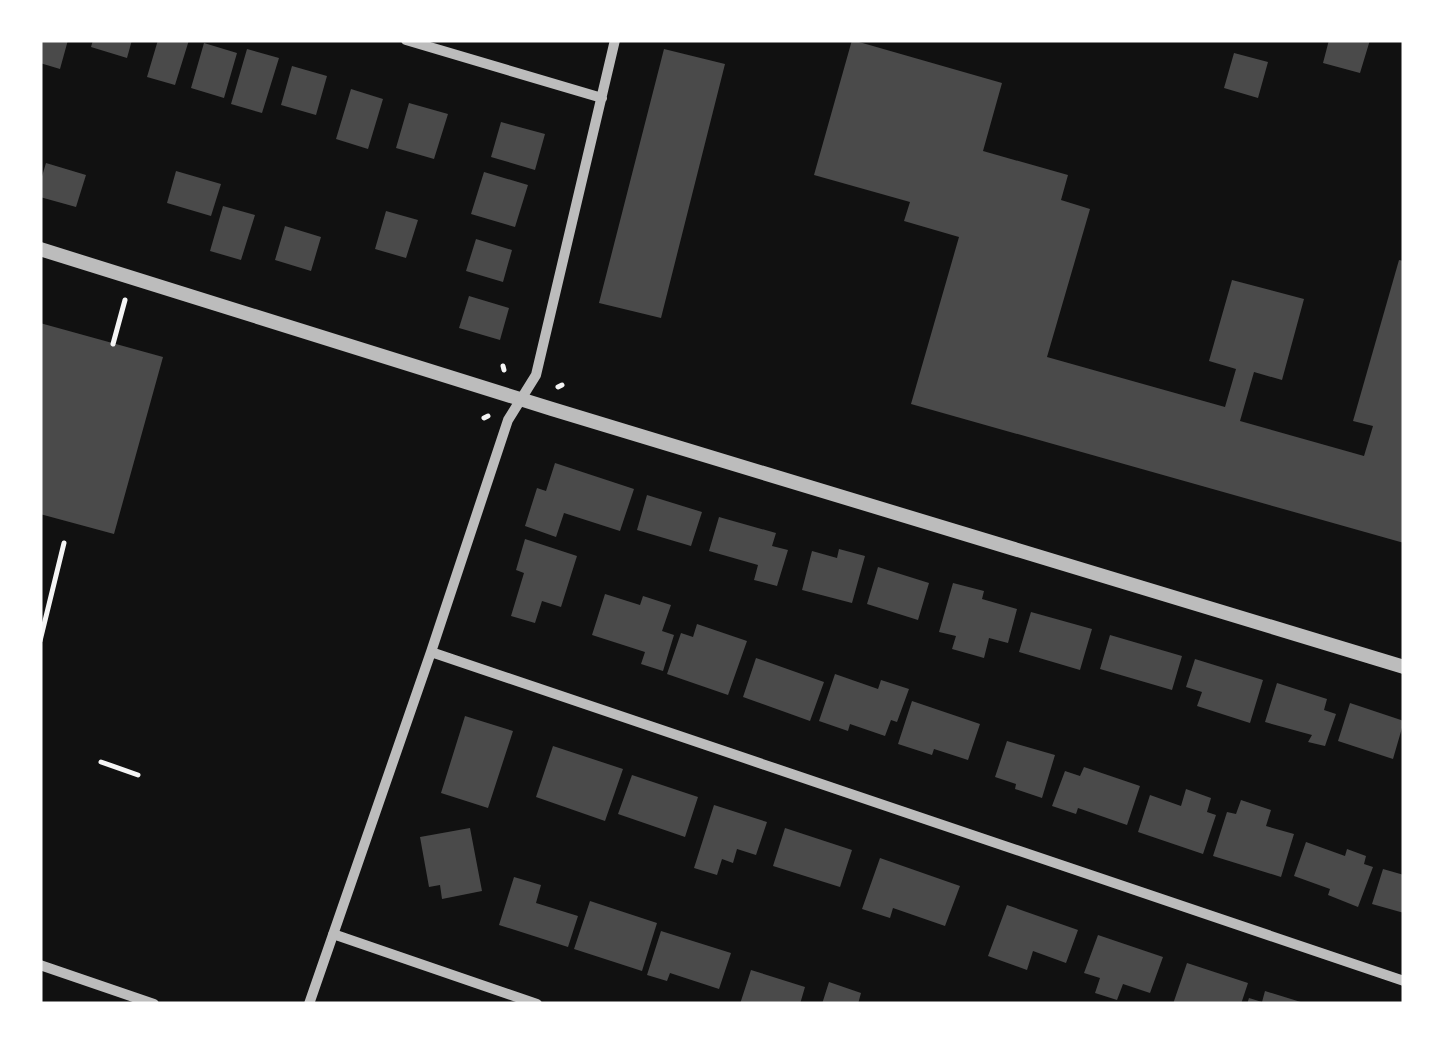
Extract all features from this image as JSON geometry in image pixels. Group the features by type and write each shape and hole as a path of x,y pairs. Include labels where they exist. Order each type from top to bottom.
{"street":[{"path":"406,40 602,98"},
{"path":"310,1004 508,420 536,375 615,40"},
{"path":"40,249 1404,667"},
{"path":"432,652 1404,981"},
{"path":"333,934 537,1004"},
{"path":"40,965 154,1004"}],"path":[{"path":"113,344 125,300"},
{"path":"40,642 64,543"},
{"path":"100,762 138,775"}],"building":[{"path":"40,40 68,40 60,69 40,63"},
{"path":"93,40 132,40 127,58 91,47"},
{"path":"158,40 189,40 175,85 147,77"},
{"path":"852,40 1002,83 983,151 1068,175 1061,200 1090,209 1047,357 1225,407 1236,369 1209,361 1232,280 1304,299 1282,380 1254,372 1240,421 1364,456 1373,426 1353,421 1399,260 1404,261 1404,543 911,404 959,237 904,221 910,202 814,175"},
{"path":"1329,40 1370,40 1360,73 1323,63"},
{"path":"204,43 237,53 224,98 191,88"},
{"path":"247,49 279,58 262,113 231,104"},
{"path":"664,49 725,64 661,318 599,303"},
{"path":"1234,53 1268,62 1258,98 1224,88"},
{"path":"292,66 327,76 316,115 281,105"},
{"path":"351,89 383,99 368,149 336,139"},
{"path":"409,103 448,114 434,159 396,148"},
{"path":"501,122 545,134 535,170 491,157"},
{"path":"46,163 86,175 76,207 40,197"},
{"path":"176,171 221,184 211,216 167,203"},
{"path":"484,172 528,185 515,227 471,214"},
{"path":"223,206 255,215 241,260 210,251"},
{"path":"386,211 418,220 406,258 375,249"},
{"path":"285,226 321,237 311,271 275,260"},
{"path":"476,239 512,250 503,282 466,271"},
{"path":"469,296 509,308 500,340 459,328"},
{"path":"40,323 163,357 114,534 40,514"},
{"path":"555,463 634,489 620,531 564,513 556,537 525,526 537,488 546,491"},
{"path":"647,495 702,512 691,546 637,530"},
{"path":"719,517 776,533 772,546 788,550 777,586 754,580 758,565 709,551"},
{"path":"525,539 577,556 561,607 542,601 535,623 511,616 524,573 516,570"},
{"path":"839,549 865,556 852,603 802,590 812,551 837,558"},
{"path":"878,567 929,583 918,620 867,604"},
{"path":"953,583 984,591 982,599 1017,609 1008,643 989,638 984,658 952,649 956,636 939,632"},
{"path":"605,594 640,605 643,596 671,605 662,631 674,635 663,671 641,664 645,652 592,635"},
{"path":"1031,612 1092,629 1080,670 1019,652"},
{"path":"697,624 747,641 728,695 667,674 681,633 693,637"},
{"path":"1110,635 1182,656 1172,690 1100,669"},
{"path":"756,658 824,682 810,721 743,697"},
{"path":"1195,659 1263,680 1250,723 1197,706 1202,692 1186,687"},
{"path":"835,674 878,689 881,680 909,689 897,722 891,720 885,736 850,724 848,731 819,721"},
{"path":"1277,683 1327,699 1324,710 1336,714 1325,746 1308,742 1312,735 1265,722"},
{"path":"912,701 980,724 968,760 934,749 932,755 898,744"},
{"path":"1350,703 1404,721 1393,759 1338,741"},
{"path":"465,716 513,731 488,808 441,793"},
{"path":"1007,741 1055,755 1042,798 995,777"},
{"path":"553,746 623,769 605,821 536,797"},
{"path":"1084,767 1140,786 1127,825 1078,808 1076,814 1052,806 1065,771 1080,776"},
{"path":"632,775 698,797 685,837 618,814"},
{"path":"1186,789 1211,798 1207,812 1216,815 1203,854 1138,832 1150,795 1181,806"},
{"path":"1241,800 1271,810 1266,826 1294,834 1281,877 1213,856 1227,812 1236,814"},
{"path":"714,805 767,822 756,855 737,849 733,863 722,859 717,875 694,868"},
{"path":"470,828 482,891 442,899 440,885 429,887 420,837"},
{"path":"785,828 852,850 840,887 773,866"},
{"path":"1306,842 1345,856 1347,849 1366,856 1364,864 1373,867 1358,907 1328,895 1330,889 1294,876"},
{"path":"880,858 960,886 945,926 893,908 890,918 862,909"},
{"path":"1383,869 1404,875 1404,913 1372,904"},
{"path":"514,877 541,885 536,903 578,916 568,947 499,925"},
{"path":"590,901 657,923 642,971 574,949"},
{"path":"1007,905 1078,930 1066,963 1033,951 1027,970 988,956"},
{"path":"661,931 731,953 719,989 670,973 667,981 647,975"},
{"path":"1098,935 1163,957 1150,993 1123,984 1117,1000 1095,993 1100,978 1084,973"},
{"path":"1187,963 1248,983 1241,1004 1173,1004"},
{"path":"751,970 805,987 800,1004 740,1004"},
{"path":"829,982 861,993 858,1004 822,1004"},
{"path":"1265,991 1304,1004 1247,1004 1249,998 1262,1002"}]}
